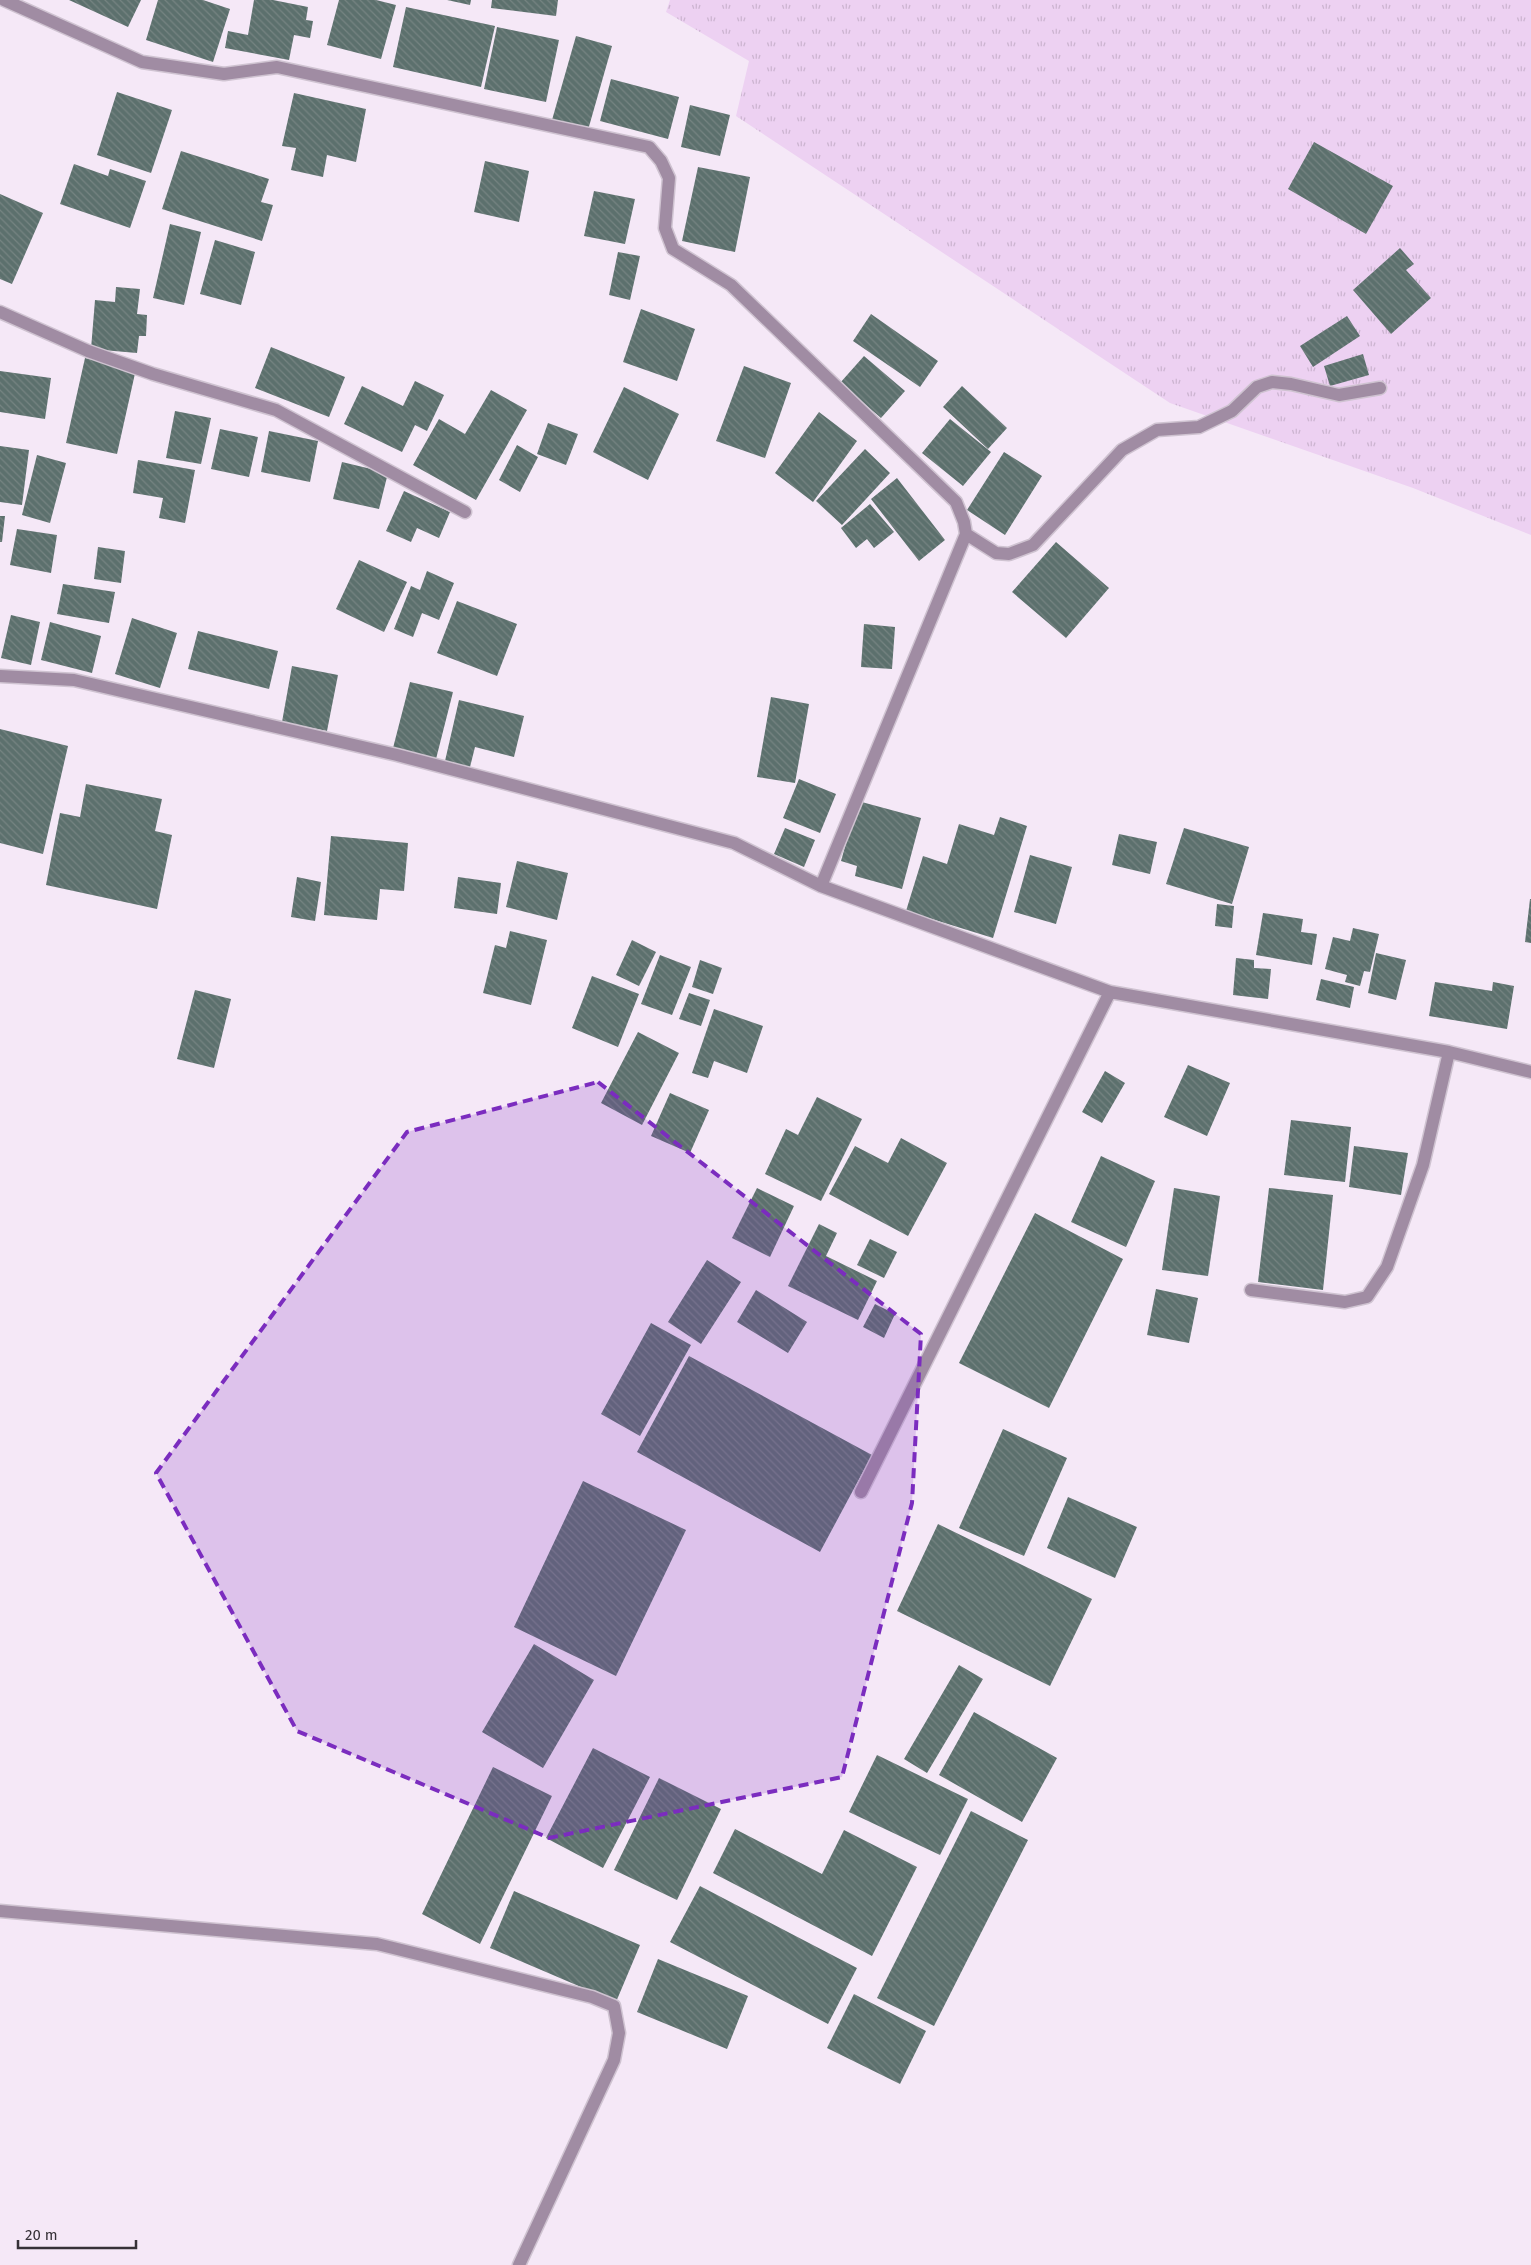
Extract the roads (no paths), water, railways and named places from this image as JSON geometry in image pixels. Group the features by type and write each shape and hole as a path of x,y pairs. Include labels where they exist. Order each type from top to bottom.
{"street":[{"path":"4,0 142,62 224,74 277,67 649,148 661,161 669,178 665,228 673,249 731,285 956,502 964,522 966,534 821,886"},
{"path":"0,312 88,351 153,374 276,410 465,512"},
{"path":"966,534 996,553 1009,554 1033,545 1122,450 1157,430 1199,427 1232,411 1257,387 1272,382 1291,384 1339,395 1380,388"},
{"path":"0,676 74,680 397,755 734,842 821,886 1110,992 1449,1052 1531,1072"},
{"path":"861,1492 1110,992"},
{"path":"1251,1290 1345,1302 1367,1297 1387,1267 1423,1165 1449,1052"},
{"path":"0,1912 377,1944 592,1997 614,2006 619,2033 614,2060 518,2265"}]}
